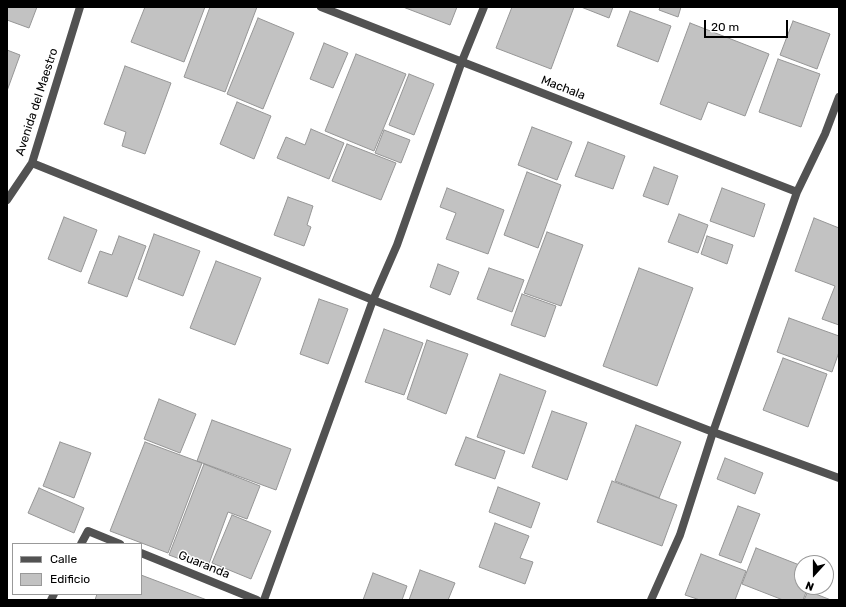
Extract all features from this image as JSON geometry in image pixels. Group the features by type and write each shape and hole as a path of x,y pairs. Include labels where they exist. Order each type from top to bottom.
{"street":[{"name":"Avenida del Maestro","path":"7,200 32,163 80,7"},
{"name":"Machala","path":"321,7 797,192"},
{"path":"264,600 373,300 397,245 462,61 484,7"},
{"path":"651,600 680,535 713,432 797,192 825,134 839,97"},
{"path":"32,163 373,300 713,432 839,478"},
{"path":"82,543 88,531 118,543"},
{"name":"Guaranda","path":"142,553 257,600"}],"building":[{"path":"7,7 37,7 29,28 7,20"},
{"path":"145,7 205,7 184,62 131,42"},
{"path":"210,7 257,7 225,92 184,77"},
{"path":"403,7 457,7 450,25"},
{"path":"512,7 574,7 551,69 496,48"},
{"path":"581,7 613,7 609,18"},
{"path":"660,7 681,7 678,17 659,10"},
{"path":"630,11 671,26 658,62 617,46"},
{"path":"258,18 294,33 263,109 227,94"},
{"path":"793,21 830,34 817,69 780,55"},
{"path":"690,23 769,54 745,116 708,102 701,120 660,104"},
{"path":"324,43 348,53 333,88 310,79"},
{"path":"7,50 20,55 7,91"},
{"path":"356,54 406,74 374,151 325,131"},
{"path":"778,59 820,74 801,127 759,112"},
{"path":"125,66 171,83 145,154 122,146 126,132 104,124"},
{"path":"409,74 434,84 414,135 389,125"},
{"path":"237,102 271,116 254,159 220,144"},
{"path":"532,127 572,142 557,180 518,165"},
{"path":"311,129 344,143 329,179 277,158 286,137 305,145"},
{"path":"384,130 410,140 401,163 375,153"},
{"path":"588,142 625,156 613,189 575,176"},
{"path":"347,144 396,163 381,200 332,181"},
{"path":"654,167 678,176 668,205 643,196"},
{"path":"527,172 561,185 538,248 504,235"},
{"path":"447,188 504,210 488,254 446,239 456,213 440,207"},
{"path":"722,188 765,204 754,237 710,221"},
{"path":"288,197 313,206 307,225 311,227 304,246 274,235"},
{"path":"679,214 708,225 698,253 668,242"},
{"path":"64,217 97,230 81,272 48,259"},
{"path":"814,218 839,228 839,325 822,319 835,286 795,271"},
{"path":"547,232 583,245 561,306 524,293"},
{"path":"154,234 200,251 183,296 138,279"},
{"path":"119,236 146,246 127,297 88,283 100,251 112,255"},
{"path":"707,236 733,245 727,264 701,254"},
{"path":"216,261 261,278 235,345 190,328"},
{"path":"438,264 459,272 450,295 430,287"},
{"path":"489,268 524,280 512,312 477,299"},
{"path":"639,268 693,288 657,386 603,366"},
{"path":"522,294 556,306 545,337 511,325"},
{"path":"319,299 348,309 328,364 300,354"},
{"path":"789,318 839,336 839,352 832,372 777,352"},
{"path":"384,329 423,343 404,395 365,382"},
{"path":"427,340 468,354 446,414 407,399"},
{"path":"783,358 827,374 808,427 763,410"},
{"path":"500,374 546,391 524,454 477,437"},
{"path":"159,399 196,414 180,453 144,439"},
{"path":"552,411 587,423 567,480 532,467"},
{"path":"212,420 291,449 276,490 197,461"},
{"path":"636,425 681,442 659,498 615,481"},
{"path":"466,437 505,451 495,479 455,465"},
{"path":"60,442 91,453 74,498 43,486"},
{"path":"145,442 202,463 168,553 110,531"},
{"path":"725,458 763,473 755,494 717,479"},
{"path":"204,464 260,486 247,519 228,512 207,569 169,555"},
{"path":"612,481 677,505 662,546 597,522"},
{"path":"498,487 540,503 531,528 489,512"},
{"path":"39,488 84,508 74,533 28,513"},
{"path":"738,506 760,514 741,563 719,555"},
{"path":"232,515 271,531 251,579 212,563"},
{"path":"495,523 529,536 520,558 533,562 525,584 479,567"},
{"path":"756,548 794,563 794,595 805,595 803,600 783,600 742,584"},
{"path":"701,554 746,571 735,600 700,600 685,595"},
{"path":"420,570 455,583 448,600 409,600"},
{"path":"373,573 407,586 402,600 363,600"},
{"path":"142,575 207,600 95,600 97,595 142,595"},
{"path":"806,595 818,595 831,600 804,600"}]}
